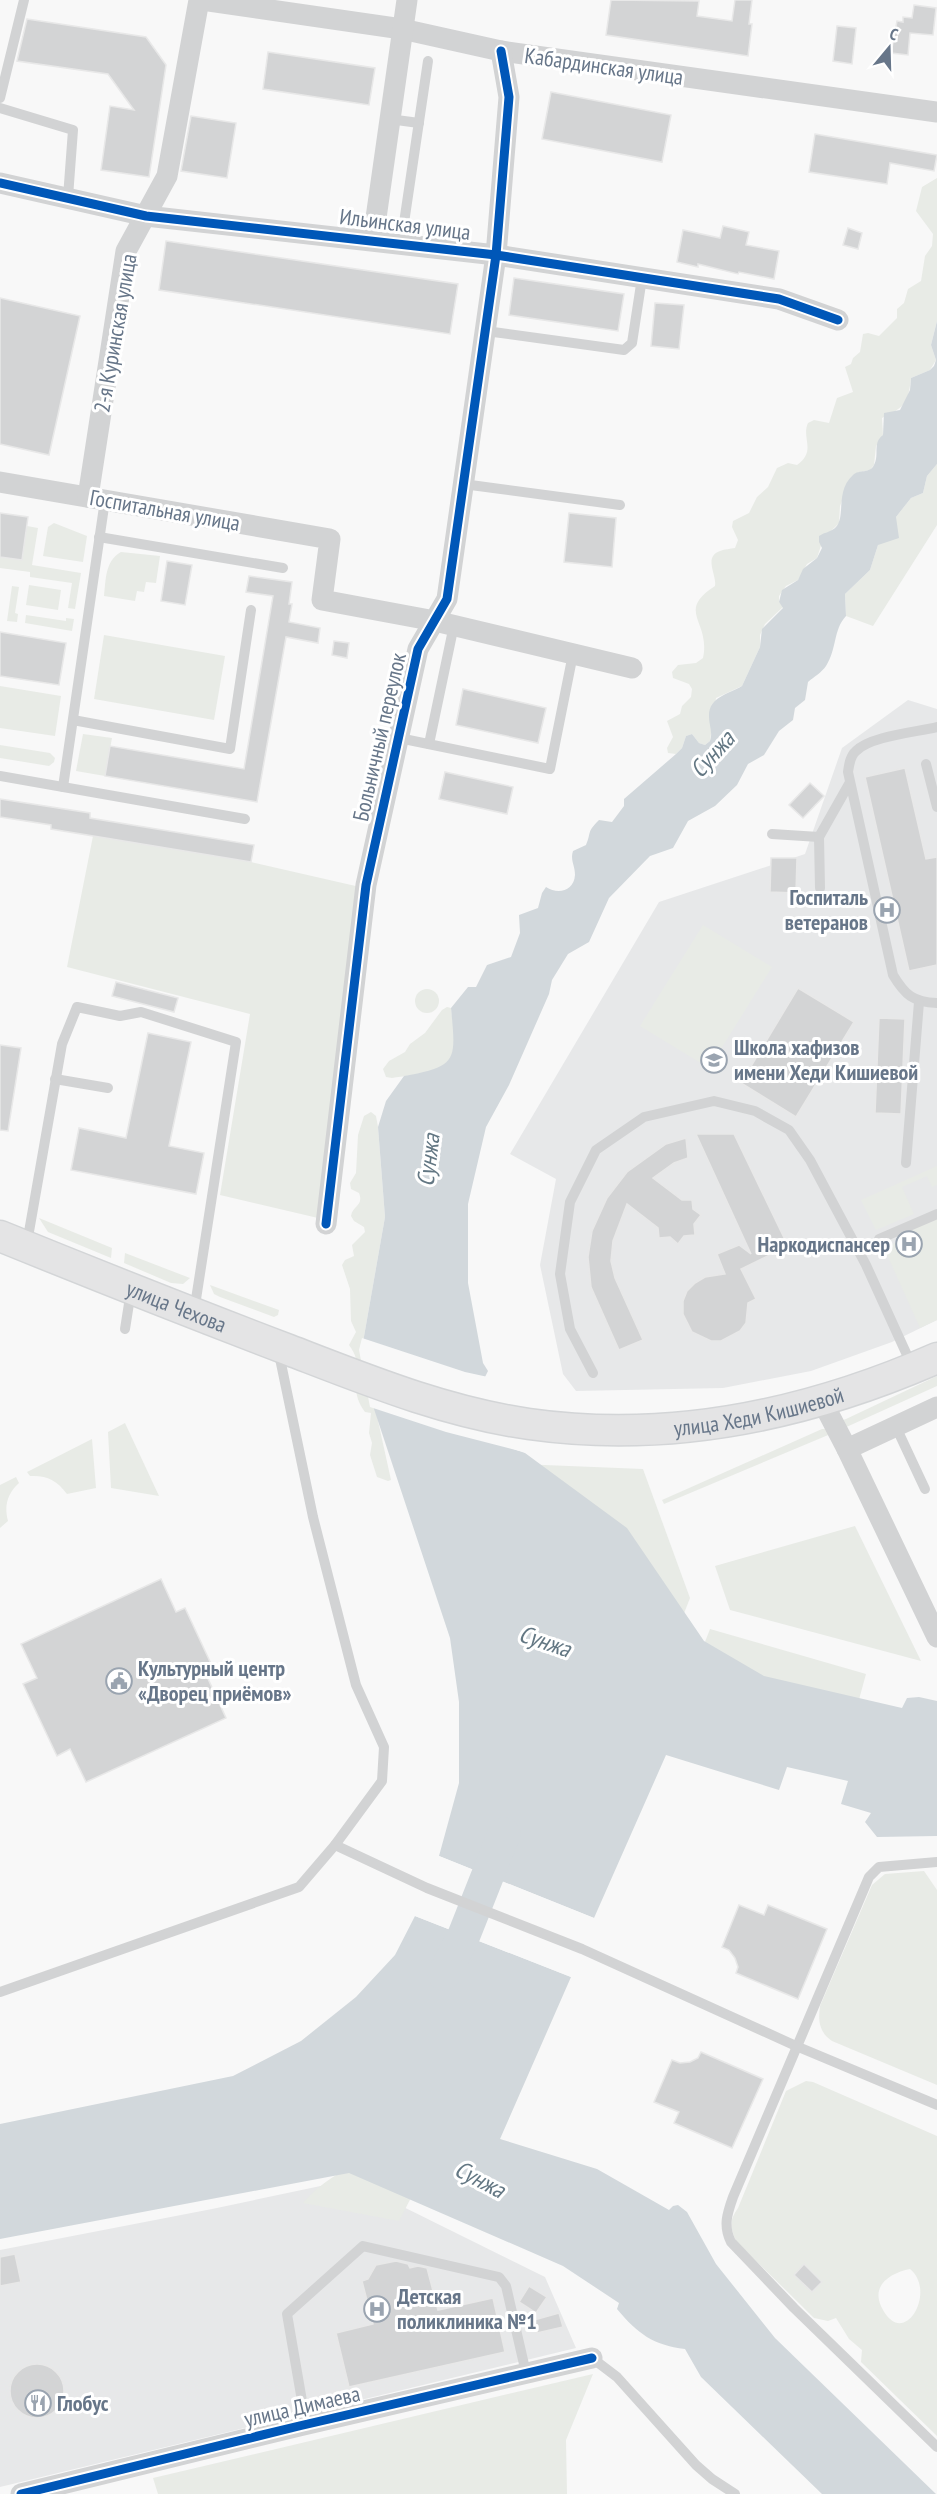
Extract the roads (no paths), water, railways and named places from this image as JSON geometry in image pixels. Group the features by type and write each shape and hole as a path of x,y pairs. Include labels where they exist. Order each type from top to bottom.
{"main road":[{"name":"улица Чехова","path":"13,1241 194,1315 355,1375"},
{"name":"улица Хеди Кишиевой","path":"355,1375 402,1393 494,1417 529,1424 629,1430 701,1426 756,1418 822,1401 925,1363"}],"street":[{"name":"Кабардинская улица","path":"200,0 402,29 501,51 937,112"},
{"name":"2-я Куринская улица","path":"96,499 126,251 167,176 200,0"},
{"path":"373,239 407,0"},
{"name":"Больничный переулок","path":"326,1224 366,885 418,649 444,623 496,255 509,97 501,51"},
{"name":"Ильинская улица","path":"0,183 146,216 373,239 496,255 779,299 838,320"},
{"name":"Госпитальная улица","path":"0,482 330,539 322,600 444,623"},
{"path":"444,623 632,668"},
{"path":"822,1401 937,1637"},
{"path":"847,1449 937,1407"},
{"name":"улица Димаева","path":"21,2494 306,2424 592,2358"}],"lane":[{"path":"0,98 24,0"},
{"path":"401,243 428,61"},
{"path":"0,108 73,130 68,197"},
{"path":"389,119 419,123"},
{"path":"486,331 624,350 632,343 642,278"},
{"path":"463,484 620,505"},
{"path":"63,787 99,537 96,499"},
{"path":"99,537 283,568"},
{"path":"73,720 230,749 251,610"},
{"path":"429,744 444,623"},
{"path":"399,738 550,769 573,654"},
{"path":"937,727 867,743 856,751 850,761 848,772 893,975 901,989 919,1002 937,1004"},
{"path":"926,764 937,807"},
{"path":"0,776 245,819"},
{"path":"820,888 819,837 849,784"},
{"path":"772,834 819,837"},
{"path":"906,1162 919,1002"},
{"path":"13,1241 62,1044 77,1007 120,1016 141,1012 236,1042 194,1315"},
{"path":"55,1079 108,1088"},
{"path":"592,1373 570,1329 560,1274 570,1202 596,1150 644,1117 714,1101 755,1111 789,1130 810,1160 866,1265 925,1363"},
{"path":"879,1239 937,1214"},
{"path":"125,1329 131,1289"},
{"path":"0,1992 299,1887 335,1845 382,1781 384,1747 356,1685 313,1517 278,1346"},
{"path":"896,1427 925,1489"},
{"path":"335,1845 427,1888 582,1949 796,2046 937,2105"},
{"path":"937,1862 879,1867 869,1877 733,2197 727,2215 726,2230 732,2242 794,2308 937,2447"},
{"path":"306,2424 287,2314 363,2246 499,2277 506,2286 526,2373"},
{"path":"592,2358 617,2377 696,2465 735,2494"}],"water":[{"name":"Сунжа","path":"937,321 937,464 927,476 923,493 911,498 896,517 899,538 878,545 870,570 845,594 846,616 839,627 832,653 826,666 808,682 805,700 795,708 793,720 779,731 764,755 748,764 737,785 715,806 688,821 673,848 650,856 609,898 589,942 568,954 552,980 549,994 509,1085 486,1127 468,1204 468,1283 483,1363 488,1371 479,1389 505,1446 525,1453 627,1528 704,1641 764,1676 902,1708 907,1698 919,1697 937,1701 937,1836 877,1837 865,1822 871,1813 841,1804 848,1781 787,1767 779,1790 666,1755 594,1918 439,1856 459,1783 459,1702 450,1638 374,1409 362,1348 385,1217 378,1127 386,1101 404,1076 435,1069 450,1058 453,1050 451,1008 468,987 476,987 487,965 511,957 520,933 519,915 538,908 546,887 560,891 572,885 575,875 573,851 586,845 595,824 599,820 612,822 624,806 624,799 682,748 686,736 692,734 699,743 705,745 710,741 709,717 712,705 720,697 742,686 760,647 762,629 783,608 779,602 782,590 798,580 803,569 817,558 822,548 819,536 836,527 839,522 844,488 848,481 855,473 870,470 874,465 877,445 883,435 884,413 900,410 910,390 911,378 934,366 936,360 931,345"},
{"name":"Сунжа","path":"415,1916 571,1977 500,2139 597,2169 669,2210 678,2205 687,2212 716,2264 775,2338 936,2494 822,2494 701,2377 685,2349 664,2345 639,2332 617,2309 619,2303 563,2266 349,2173 0,2239 0,2124 233,2076 301,2041 356,1997 395,1955"}],"waterway":[{"path":"444,1974 464,1935 504,1834"}],"place":[{"name":"Госпиталь ветеранов","path":"887,910"},
{"name":"Школа хафизов имени Хеди Кишиевой","path":"714,1060"},
{"name":"Наркодиспансер","path":"909,1244"},
{"name":"Культурный центр «Дворец приёмов»","path":"119,1681"},
{"name":"Детская поликлиника №1","path":"377,2309"},
{"name":"Глобус","path":"38,2403"}]}
